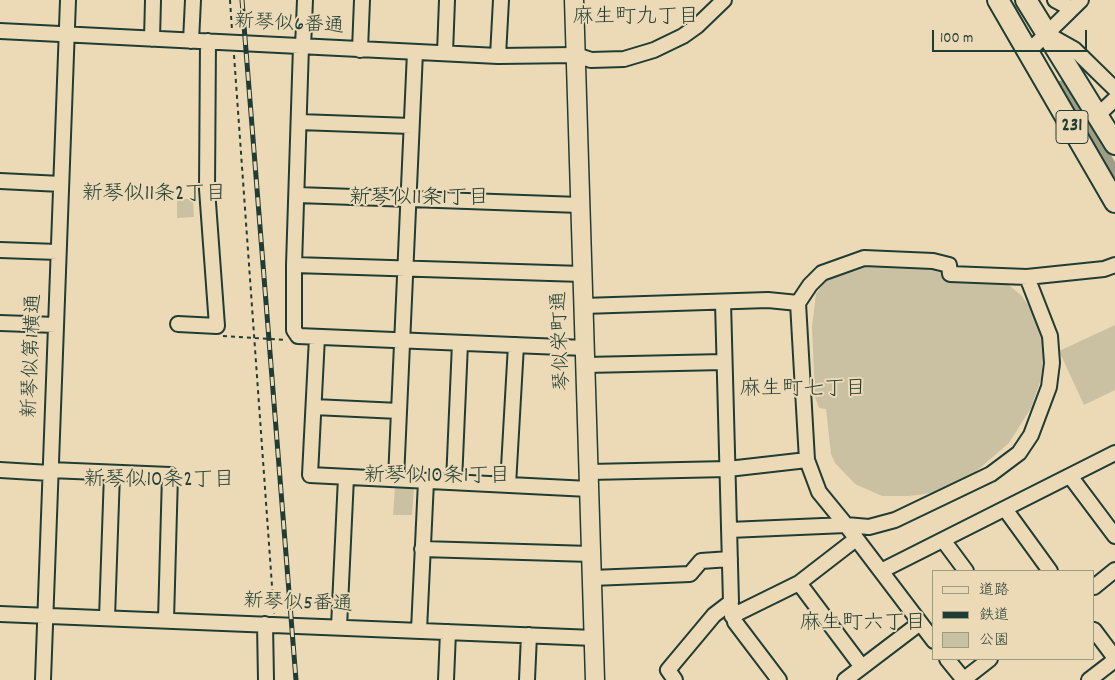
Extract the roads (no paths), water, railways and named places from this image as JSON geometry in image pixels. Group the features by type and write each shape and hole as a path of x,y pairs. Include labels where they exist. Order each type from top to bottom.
{"highway":[{"name":"231","path":"998,0 1115,202"},
{"name":"231","path":"1026,0 1115,144"}],"main road":[{"name":"琴似栄町通","path":"574,0 595,680"}],"street":[{"name":"新琴似第1横通","path":"43,680 68,0"},
{"path":"152,39 153,0"},
{"path":"191,41 193,0"},
{"path":"305,0 294,265 294,330 298,336 516,345 585,357 724,362"},
{"path":"360,50 362,0"},
{"path":"445,53 447,0"},
{"path":"498,56 501,0"},
{"name":"新琴似6番通","path":"0,31 360,50 498,56 576,55 592,60 624,59 654,50 697,26 724,0"},
{"path":"1055,0 1077,5"},
{"path":"1029,51 1077,5"},
{"path":"1046,34 1074,48 1115,90"},
{"path":"178,324 217,326 207,189 208,42"},
{"path":"396,480 415,52"},
{"path":"1098,115 1115,99"},
{"path":"299,122 411,126"},
{"path":"0,180 61,184"},
{"path":"297,195 408,197 580,205"},
{"path":"0,250 58,252"},
{"path":"932,639 819,492 807,460 798,303 810,285 822,273 864,258 933,261 949,265 950,274 1027,276 1104,269 1115,265"},
{"path":"294,265 582,274"},
{"path":"729,530 846,525 869,527 895,520 991,474 1019,453 1031,435 1049,387 1052,363 1050,336 1027,276"},
{"path":"584,306 768,300 798,303"},
{"path":"723,302 732,609 779,680"},
{"path":"0,323 56,325"},
{"path":"317,337 310,475 508,485 770,466 807,460"},
{"path":"454,482 460,343"},
{"path":"508,485 516,345"},
{"path":"314,407 399,411"},
{"path":"881,571 1115,453"},
{"path":"0,470 170,475 166,620"},
{"path":"107,618 112,472"},
{"path":"1070,476 1115,536"},
{"path":"339,627 346,477"},
{"path":"419,630 426,481"},
{"path":"1005,509 1049,570"},
{"path":"675,680 668,670 714,615 799,583 856,539"},
{"path":"942,540 965,570"},
{"path":"422,549 591,554"},
{"path":"592,578 690,574 701,561 730,558"},
{"path":"1095,586 1115,570"},
{"path":"799,583 862,667"},
{"name":"新琴似5番通","path":"0,614 166,620 269,620 339,627 594,638"},
{"path":"266,680 269,620"},
{"path":"845,680 920,624"},
{"path":"1089,680 1115,659 1095,631"},
{"path":"446,680 448,632"},
{"path":"527,680 529,635"},
{"path":"948,660 963,680 989,660"}],"waterway":[{"path":"1062,90 1115,181"}],"railway":[{"path":"242,0 296,680"}],"district":[{"name":"麻生町九丁目","path":"636,19"},
{"name":"新琴似11条2丁目","path":"154,196"},
{"name":"新琴似11条1丁目","path":"419,200"},
{"name":"麻生町七丁目","path":"803,391"},
{"name":"新琴似10条1丁目","path":"437,478"},
{"name":"新琴似10条2丁目","path":"159,482"},
{"name":"麻生町六丁目","path":"863,625"}]}
